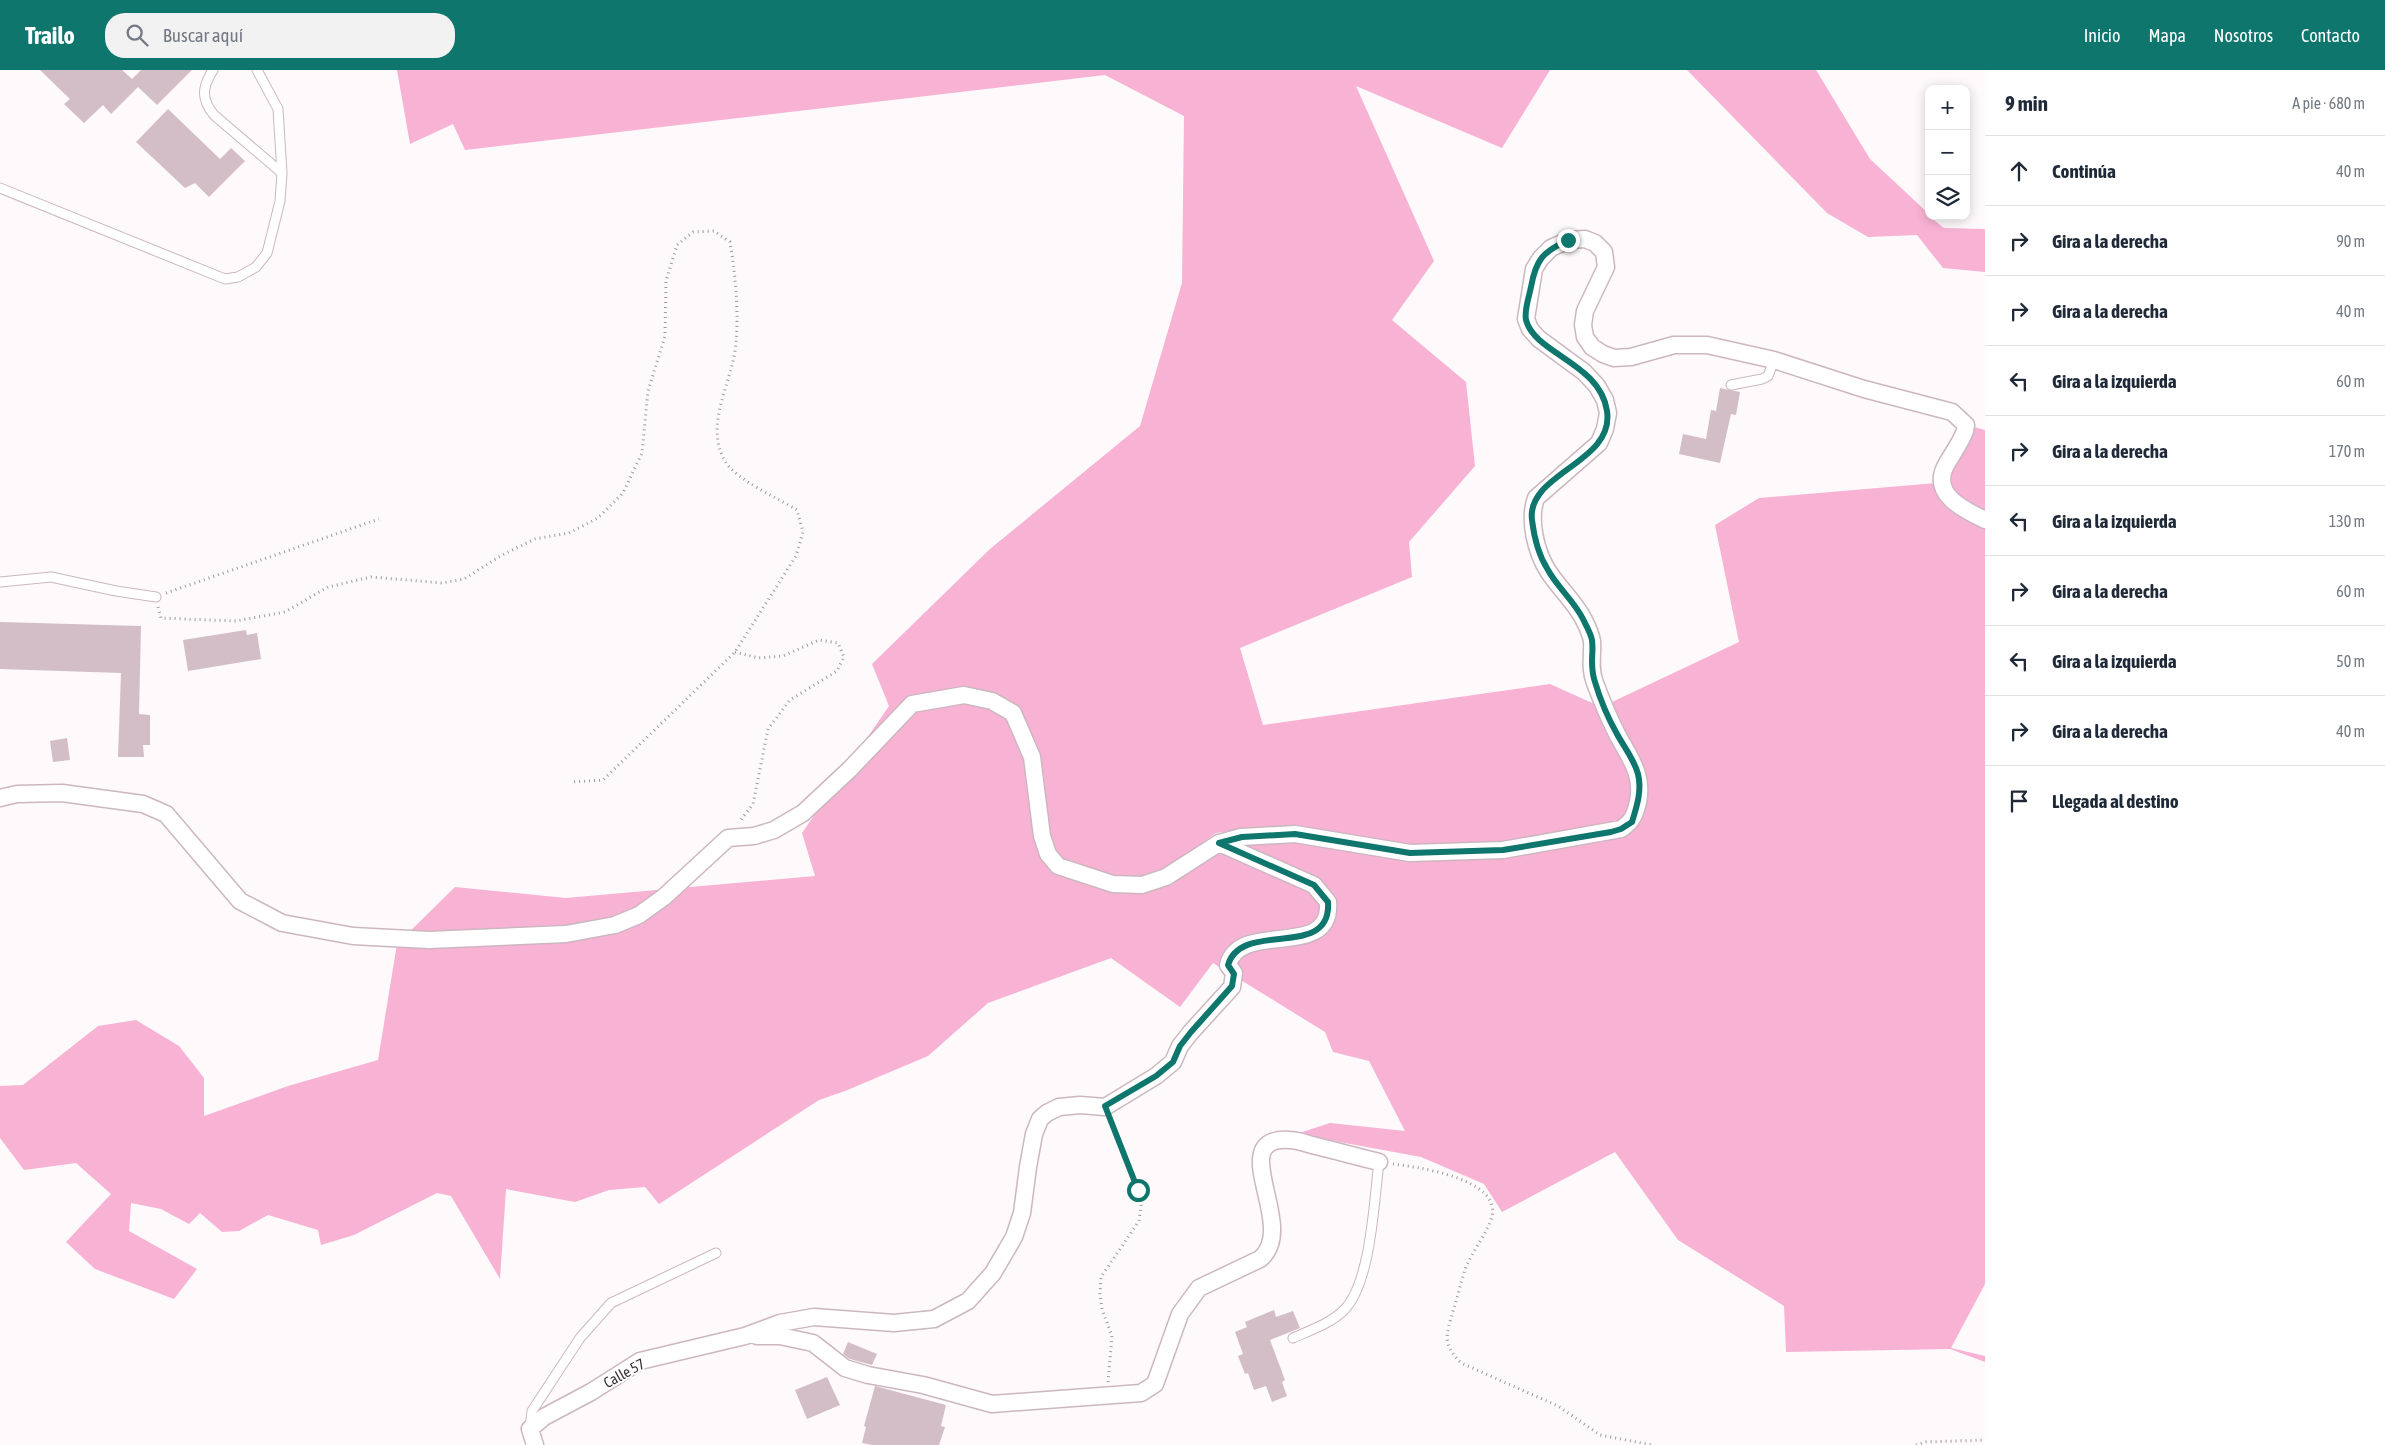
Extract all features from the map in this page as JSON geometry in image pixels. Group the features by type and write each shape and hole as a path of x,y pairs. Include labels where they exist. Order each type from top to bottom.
{"street":[{"path":"0,798 17,794 62,793 143,804 166,814 240,900 282,923 353,936 429,940 512,938 566,934 615,925 639,915 664,897 728,838 754,836 774,830 803,813 849,770 912,704 964,695 992,702 1013,713 1032,756 1042,836 1048,854 1058,866 1113,884 1142,885 1166,877 1219,843 1242,837 1295,834 1410,853 1503,850 1621,829 1632,822 1640,791 1638,774 1631,756 1616,732 1594,681 1590,661 1592,640 1583,619 1548,571 1541,555 1532,519 1536,498 1599,442 1605,429 1608,413 1605,400 1597,386 1584,372 1539,339 1530,329 1526,319 1534,269 1551,248 1568,240 1585,239 1595,243 1604,252 1606,267 1585,311 1583,325 1585,337 1592,347 1614,358 1632,357 1674,345 1707,345 1774,360 1864,389 1952,412 1959,416 1966,425 1965,431 1945,466 1942,483 1948,497 1958,507 1985,520"},
{"path":"745,1336 780,1323 814,1317 894,1323 934,1320 968,1301 993,1273 1014,1237 1022,1213 1034,1134 1040,1119 1058,1107 1105,1106 1156,1076 1173,1062 1180,1046 1232,986 1234,974 1228,965 1230,955 1242,947 1261,941 1310,934 1320,927 1327,917 1328,902 1314,885 1219,843"},
{"path":"745,1336 780,1336 813,1343 845,1368 992,1404 1141,1393 1155,1384 1180,1314 1199,1288 1260,1259 1266,1254 1273,1239 1273,1228 1260,1167 1261,1152 1267,1144 1274,1141 1290,1140 1379,1162"},
{"name":"Calle 57","path":"532,1437 544,1417 591,1392 640,1361 745,1336"}],"lane":[{"path":"214,70 204,90 206,105 214,115 282,173"},
{"path":"0,188 225,279 238,277 256,267 267,254 280,201 282,173 278,109 257,70"},
{"path":"1732,385 1762,380 1768,376 1774,360"},
{"path":"0,582 51,577 116,591 156,597"},
{"path":"1293,1338 1334,1319 1345,1309 1354,1296 1364,1268 1379,1162"},
{"path":"532,1437 532,1410 580,1338 611,1303 716,1254"}],"path":[{"path":"379,519 156,597 161,618 236,621 285,612 328,587 371,577 442,583 464,580 502,555 535,539 569,533 598,518 623,493 642,453 648,391 665,336 666,281 677,245 693,232 714,231 730,242 734,262 736,342 718,420 718,446 725,462 741,476 797,510 803,532 796,556 735,652 603,780 571,782"},
{"path":"728,838 753,804 768,729 790,700 836,671 844,657 838,643 819,640 783,656 758,658 735,652"},
{"path":"1105,1106 1138,1190 1141,1206 1139,1220 1102,1277 1100,1294 1102,1309 1112,1336 1108,1395"},
{"path":"1379,1162 1430,1168 1480,1188 1491,1201 1492,1215 1466,1268 1446,1337 1449,1350 1461,1363 1558,1406 1600,1435 1652,1445"},
{"path":"1916,1445 1926,1442 1985,1440"}],"shaded area":[{"path":"397,70 1550,70 1502,148 1356,86 1434,261 1392,320 1466,382 1475,466 1409,542 1412,577 1240,648 1263,725 1550,684 1599,706 1632,775 1634,791 1626,819 1610,826 1502,844 1410,847 1294,828 1240,830 1216,833 1164,871 1140,878 1113,878 1101,874 1110,890 1141,891 1169,883 1220,849 1310,889 1323,904 1322,915 1329,924 1333,920 1334,899 1317,880 1240,843 1294,840 1409,858 1503,856 1623,834 1636,826 1646,792 1644,772 1635,752 1621,730 1610,703 1739,642 1715,525 1759,498 1936,483 1949,506 1961,515 1985,527 1985,1284 1951,1348 1985,1356 1985,1362 1950,1349 1786,1352 1784,1306 1678,1240 1615,1152 1502,1212 1484,1184 1421,1157 1296,1134 1330,1123 1405,1131 1369,1061 1333,1052 1325,1032 1213,963 1180,1007 1111,958 988,1003 928,1056 819,1100 659,1204 645,1187 609,1190 575,1202 506,1189 500,1279 451,1196 437,1193 354,1235 321,1245 318,1230 268,1215 239,1231 222,1232 200,1213 189,1224 161,1209 131,1203 129,1231 197,1269 174,1299 95,1269 66,1242 111,1194 76,1163 24,1170 0,1138 0,1086 23,1085 98,1026 136,1020 179,1046 204,1078 204,1116 288,1086 378,1060 397,944 455,887 566,898 815,876 802,833 889,706 872,664 990,549 1140,426 1182,283 1184,116 1105,75 465,150 453,124 410,144"},
{"path":"1687,70 1816,70 1870,159 1925,210 1925,220 1934,220 1944,228 1985,229 1985,272 1943,268 1917,235 1868,237 1827,213"},
{"path":"1970,426 1985,430 1985,513 1962,502 1948,481"}],"building":[{"path":"40,70 122,70 132,79 141,70 192,70 157,105 138,87 111,114 103,105 84,123 64,104 70,99"},
{"path":"168,109 220,159 231,148 245,161 209,197 195,183 185,188 136,142"},
{"path":"1720,388 1740,392 1736,415 1731,414 1720,463 1679,454 1683,434 1706,439 1711,410 1716,411"},
{"path":"0,622 141,626 139,714 150,715 150,745 143,745 144,757 118,757 121,673 0,669"},
{"path":"246,630 247,635 257,633 261,659 188,671 183,640"},
{"path":"67,738 70,760 53,762 50,741"},
{"path":"1274,1310 1276,1317 1293,1311 1300,1328 1270,1340 1285,1380 1282,1382 1287,1396 1272,1402 1266,1386 1254,1390 1248,1373 1245,1374 1238,1356 1243,1354 1235,1332 1247,1327 1245,1322"},
{"path":"848,1342 877,1354 872,1365 850,1359 843,1354"},
{"path":"827,1377 840,1405 807,1419 795,1390"},
{"path":"875,1386 946,1405 941,1426 945,1427 939,1445 872,1445 862,1443 866,1427 864,1426"}],"route":[{"path":"1138,1190 1105,1106 1156,1076 1173,1062 1180,1046 1232,986 1234,974 1228,965 1230,955 1242,947 1261,941 1310,934 1320,927 1327,917 1328,902 1314,885 1219,843 1242,837 1295,834 1354,842 1410,853 1503,850 1611,832 1621,829 1632,822 1640,791 1638,774 1631,756 1616,732 1594,681 1590,661 1592,640 1583,619 1548,571 1541,555 1532,519 1532,507 1542,490 1586,455 1599,442 1605,429 1608,413 1605,400 1597,386 1584,372 1539,339 1530,329 1526,319 1534,269 1551,248 1568,240"}]}
